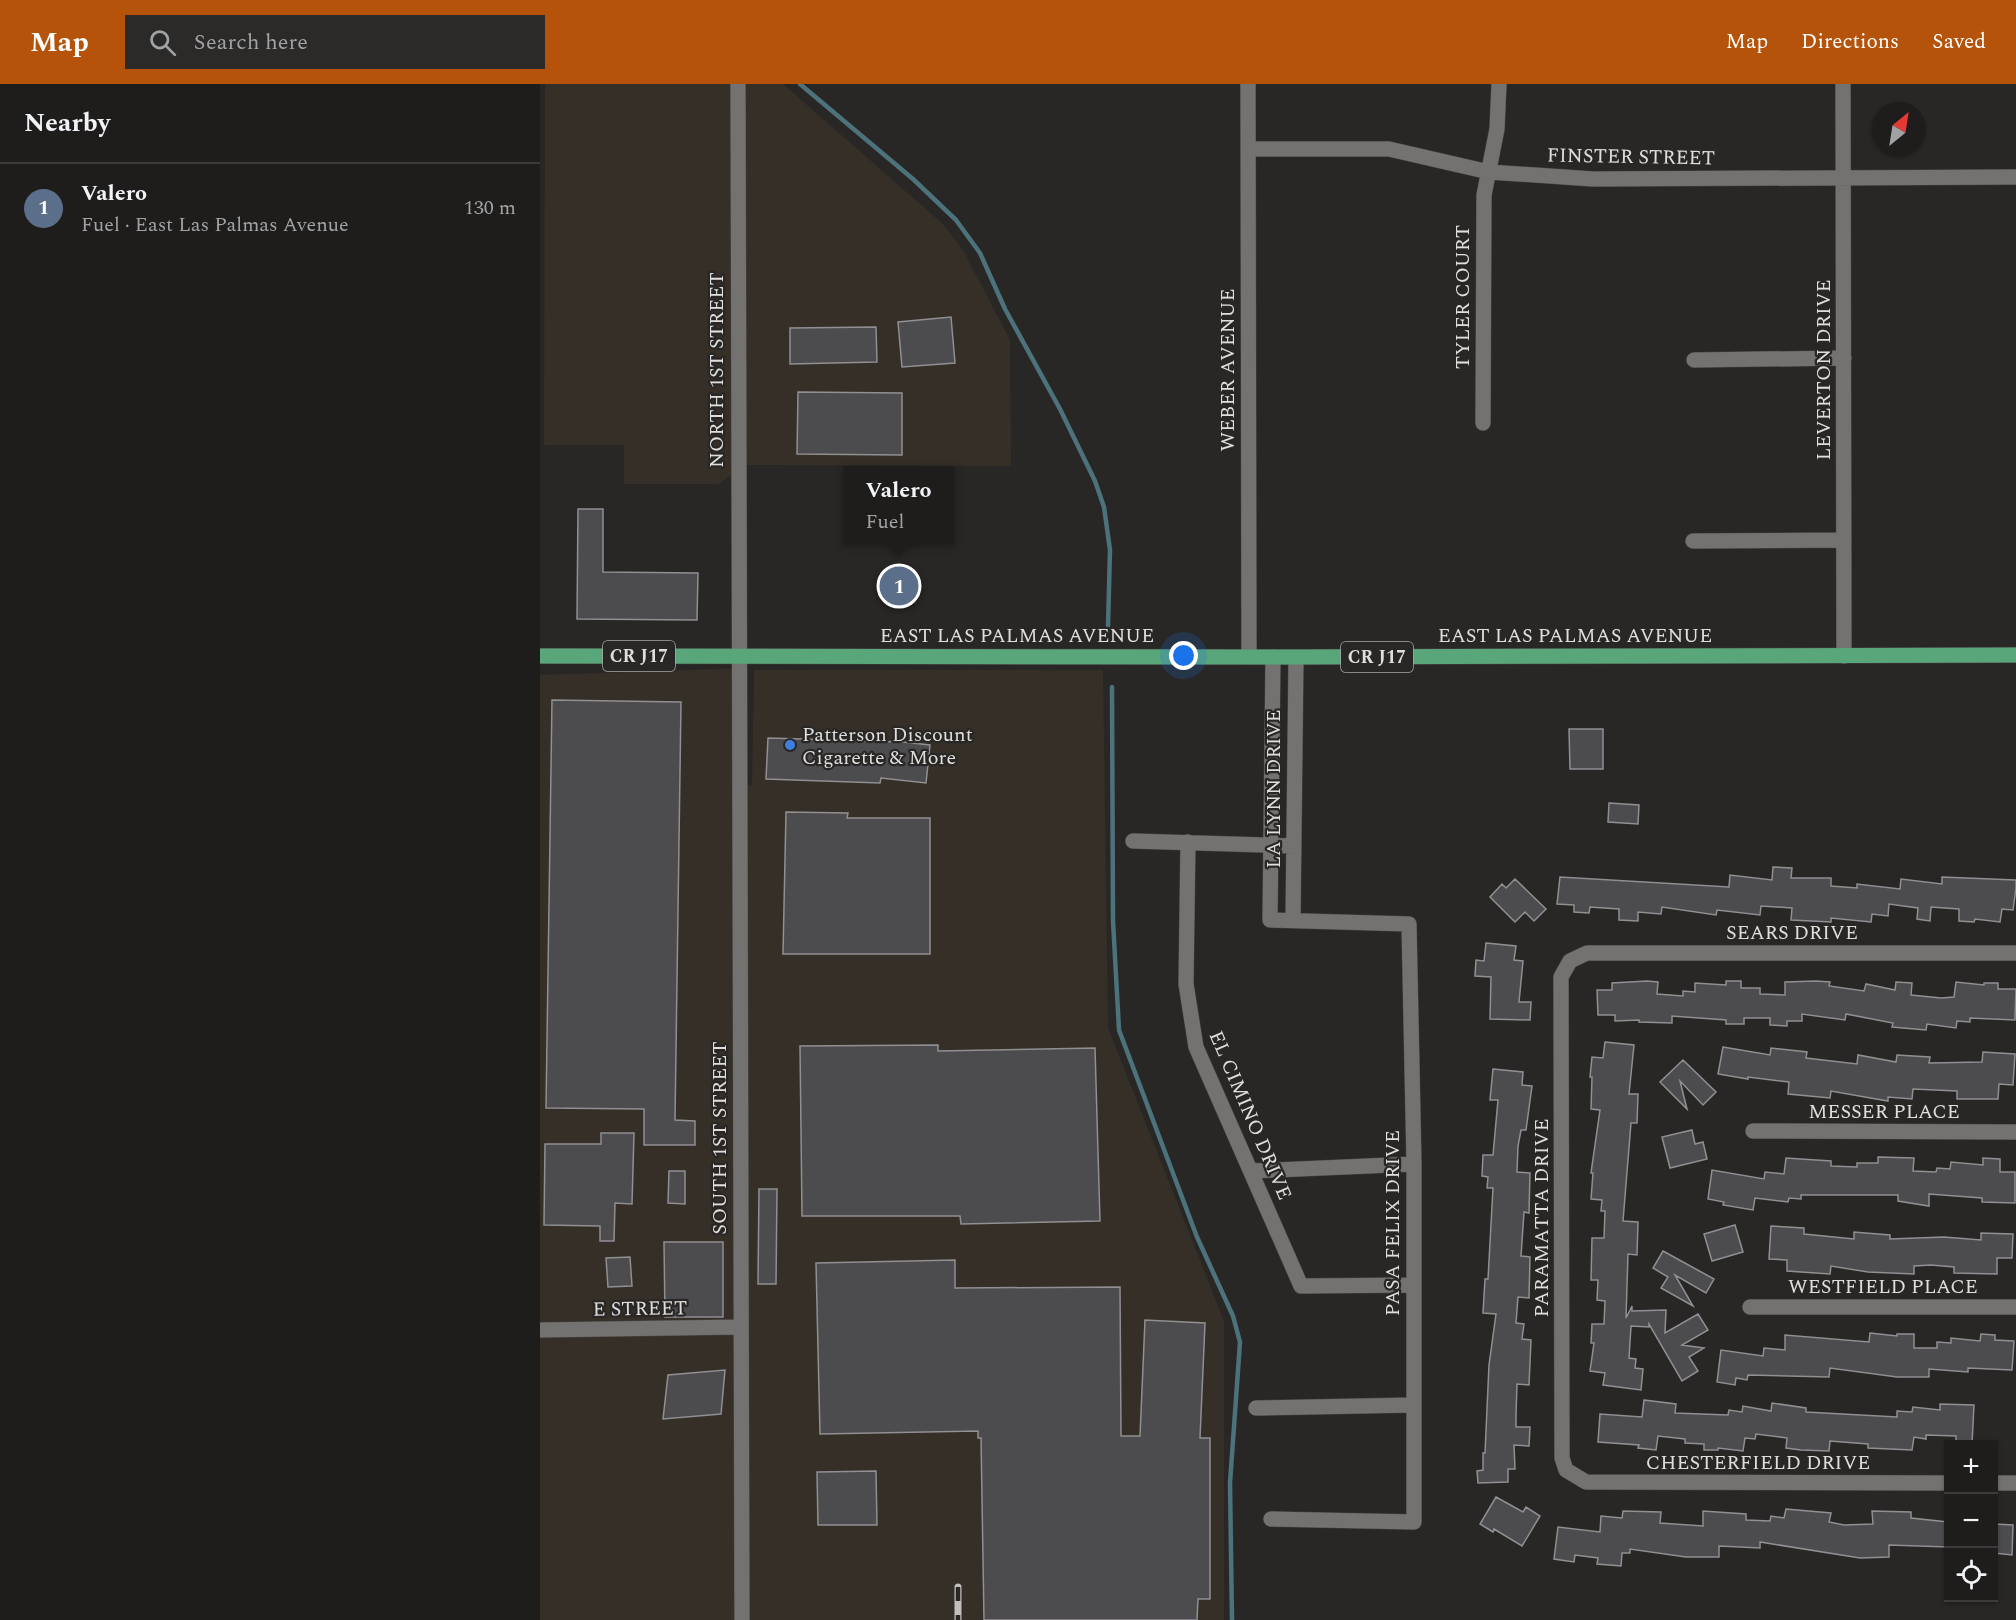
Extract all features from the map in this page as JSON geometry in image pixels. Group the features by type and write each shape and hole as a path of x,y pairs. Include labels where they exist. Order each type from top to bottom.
{"main road":[{"name":"EAST LAS PALMAS AVENUE","path":"737,656 1296,657 2016,654"},
{"name":"CR J17","path":"540,656 737,656"}],"street":[{"name":"NORTH 1ST STREET","path":"737,656 738,84"},
{"name":"WEBER AVENUE","path":"1248,84 1249,656"},
{"name":"TYLER COURT","path":"1483,423 1484,195 1497,129 1499,84"},
{"name":"LEVERTON DRIVE","path":"1844,84 1844,656"},
{"name":"FINSTER STREET","path":"1248,149 1389,149 1489,172 1593,179 2016,177"},
{"path":"1694,360 1844,358"},
{"path":"1693,541 1844,540"},
{"name":"SOUTH 1ST STREET","path":"737,656 742,1620"},
{"name":"LA LYNN DRIVE","path":"1272,657 1270,920 1293,920 1296,657"},
{"path":"1133,842 1294,846"},
{"name":"EL CIMINO DRIVE","path":"1188,842 1186,984 1196,1047 1301,1286 1414,1285"},
{"name":"PASA FELIX DRIVE","path":"1271,1520 1414,1522 1414,1164 1409,924 1293,920"},
{"name":"SEARS DRIVE","path":"1570,961 1587,953 2016,953"},
{"name":"PARAMATTA DRIVE","path":"1570,961 1561,977 1562,1458 1570,1474"},
{"name":"MESSER PLACE","path":"1753,1131 2016,1132"},
{"path":"1251,1171 1414,1164"},
{"name":"WESTFIELD PLACE","path":"1749,1307 2016,1307"},
{"name":"E STREET","path":"540,1330 740,1327"},
{"path":"1256,1408 1413,1405"},
{"name":"CHESTERFIELD DRIVE","path":"1570,1474 1586,1482 1944,1483"},
{"path":"1998,1483 2016,1483"}],"shaded area":[{"path":"545,84 783,84 944,225 964,252 1010,340 1011,466 747,465 718,484 624,484 624,445 544,445"},
{"path":"748,668 745,786 752,785 754,670 1103,670 1108,1028 1224,1321 1224,1620 540,1620 540,675"}],"building":[{"path":"951,317 955,363 902,367 898,322"},
{"path":"876,327 877,362 790,364 790,328"},
{"path":"798,392 902,393 902,455 797,454"},
{"path":"578,509 603,509 603,572 698,573 697,620 577,619"},
{"path":"552,700 681,702 675,1120 695,1121 695,1145 644,1145 644,1109 546,1108"},
{"path":"1569,729 1603,729 1603,769 1570,769"},
{"path":"768,738 903,742 930,745 926,783 881,778 880,783 766,779"},
{"path":"1609,803 1639,805 1638,824 1608,822"},
{"path":"786,812 848,813 847,818 930,818 930,954 783,954"},
{"path":"1773,867 1792,868 1791,878 1831,878 1831,886 1857,888 1857,884 1900,889 1901,879 1942,884 1942,877 2016,880 2016,888 2013,910 2002,909 2000,922 1975,919 1974,922 1959,921 1959,909 1931,907 1930,921 1917,919 1918,908 1889,904 1888,916 1872,914 1871,922 1831,918 1831,922 1791,920 1792,908 1761,906 1760,915 1717,910 1716,915 1662,907 1661,914 1638,912 1638,921 1619,920 1619,909 1590,907 1589,913 1574,912 1574,905 1557,904 1560,877 1729,887 1730,875 1772,880"},
{"path":"1515,879 1546,909 1534,921 1525,912 1515,922 1490,897 1502,884 1506,888"},
{"path":"1486,943 1516,946 1514,960 1523,961 1519,1002 1531,1002 1530,1020 1490,1019 1491,977 1475,976 1476,960 1484,961"},
{"path":"1726,981 1741,981 1741,988 1760,988 1760,994 1785,995 1785,982 1830,982 1829,986 1864,991 1866,984 1895,990 1896,982 1912,983 1911,995 1941,998 1954,997 1956,982 1984,985 1984,983 1998,983 1998,989 2016,989 2015,1020 1970,1018 1970,1022 1957,1021 1956,1028 1927,1024 1926,1030 1892,1027 1893,1023 1846,1014 1845,1020 1802,1014 1802,1021 1787,1021 1787,1026 1770,1025 1770,1018 1744,1018 1744,1024 1726,1024 1726,1020 1672,1016 1672,1023 1639,1022 1639,1020 1615,1021 1615,1015 1598,1015 1597,990 1612,990 1612,983 1658,982 1657,994 1683,996 1683,991 1695,992 1695,983 1726,985"},
{"path":"1605,1042 1634,1045 1629,1094 1638,1094 1637,1123 1631,1123 1623,1221 1638,1222 1637,1255 1628,1254 1626,1318 1632,1306 1632,1311 1666,1310 1665,1333 1698,1314 1708,1330 1682,1345 1704,1348 1689,1357 1698,1371 1682,1381 1649,1324 1649,1327 1631,1326 1629,1358 1636,1359 1635,1368 1643,1369 1641,1390 1603,1385 1605,1373 1590,1371 1594,1343 1591,1343 1592,1324 1604,1324 1605,1301 1597,1300 1598,1280 1591,1280 1592,1238 1604,1238 1605,1211 1601,1211 1602,1200 1591,1199 1593,1173 1591,1173 1600,1110 1591,1109 1592,1077 1590,1077 1592,1057 1603,1058"},
{"path":"938,1045 938,1051 1095,1048 1100,1221 961,1224 960,1216 802,1216 800,1046"},
{"path":"1723,1047 1770,1055 1771,1048 1807,1052 1806,1058 1857,1064 1858,1055 1896,1062 1897,1055 1930,1057 1929,1063 1982,1062 1983,1052 2015,1054 2013,1085 1999,1084 1998,1099 1957,1099 1957,1091 1913,1089 1912,1099 1888,1097 1888,1101 1831,1091 1830,1098 1788,1094 1789,1082 1718,1074"},
{"path":"1683,1060 1716,1092 1703,1105 1680,1081 1687,1109 1660,1082"},
{"path":"1493,1069 1523,1072 1522,1085 1532,1086 1526,1130 1521,1130 1518,1146 1517,1172 1530,1173 1529,1213 1524,1212 1521,1256 1530,1257 1529,1298 1518,1297 1516,1323 1524,1324 1522,1339 1531,1340 1529,1385 1517,1384 1516,1427 1530,1427 1529,1446 1514,1445 1515,1469 1508,1469 1508,1482 1478,1483 1477,1471 1483,1470 1483,1453 1485,1453 1489,1365 1496,1314 1483,1313 1485,1279 1488,1279 1493,1188 1487,1188 1488,1177 1482,1176 1483,1155 1493,1155 1498,1100 1490,1100"},
{"path":"1692,1130 1695,1144 1703,1142 1707,1159 1670,1168 1662,1137"},
{"path":"601,1133 634,1133 632,1204 615,1203 614,1241 600,1241 600,1226 544,1225 545,1144 601,1144"},
{"path":"1878,1157 1914,1158 1913,1171 1936,1172 1937,1168 1950,1169 1951,1162 1983,1165 1983,1158 2000,1159 2000,1172 2015,1172 2015,1203 1982,1202 1982,1198 1929,1194 1929,1206 1898,1201 1898,1195 1801,1195 1801,1199 1789,1198 1788,1202 1755,1198 1753,1210 1723,1205 1724,1202 1708,1199 1712,1170 1764,1179 1765,1172 1784,1174 1786,1158 1831,1161 1831,1166 1857,1167 1857,1163 1878,1163"},
{"path":"669,1171 685,1171 685,1204 668,1203"},
{"path":"759,1189 777,1189 776,1284 758,1284"},
{"path":"1735,1225 1743,1252 1712,1261 1704,1234"},
{"path":"1771,1226 1804,1228 1804,1234 1854,1239 1854,1232 1890,1235 1890,1239 1944,1237 1981,1240 1981,1233 2013,1234 2012,1258 1997,1258 1997,1274 1954,1273 1954,1267 1931,1265 1914,1266 1914,1274 1868,1272 1831,1266 1830,1274 1787,1271 1787,1260 1769,1259"},
{"path":"664,1242 723,1242 723,1317 665,1317"},
{"path":"1663,1251 1714,1279 1706,1293 1675,1275 1693,1306 1661,1288 1668,1277 1653,1268"},
{"path":"630,1257 632,1286 608,1287 606,1258"},
{"path":"955,1260 955,1288 1120,1287 1121,1436 1140,1436 1145,1320 1205,1323 1200,1438 1210,1438 1210,1599 1198,1599 1197,1620 984,1620 981,1438 978,1438 978,1431 820,1434 816,1263"},
{"path":"1870,1333 1897,1336 1897,1334 1914,1334 1914,1348 1937,1348 1937,1342 1951,1343 1951,1338 1980,1341 1981,1334 1995,1335 1995,1340 2014,1341 2012,1370 1968,1368 1968,1372 1929,1369 1929,1377 1897,1377 1830,1368 1829,1377 1748,1375 1747,1380 1736,1378 1735,1385 1717,1382 1721,1350 1763,1356 1764,1348 1785,1350 1785,1335 1869,1342"},
{"path":"725,1370 721,1414 663,1419 668,1375"},
{"path":"1644,1400 1676,1404 1675,1413 1728,1415 1729,1410 1742,1412 1743,1406 1771,1411 1772,1403 1806,1408 1806,1412 1897,1417 1897,1411 1912,1412 1913,1407 1940,1410 1940,1404 1974,1405 1972,1440 1956,1440 1956,1436 1926,1435 1926,1439 1914,1437 1912,1450 1868,1448 1868,1444 1830,1441 1829,1451 1801,1450 1786,1448 1787,1438 1756,1434 1755,1439 1745,1438 1743,1451 1718,1448 1718,1450 1704,1450 1704,1444 1685,1443 1685,1439 1658,1436 1656,1450 1638,1448 1639,1445 1598,1442 1600,1414 1642,1417"},
{"path":"876,1471 877,1525 818,1525 817,1472"},
{"path":"1496,1497 1523,1512 1526,1507 1540,1516 1522,1546 1494,1529 1493,1532 1480,1524"},
{"path":"1786,1509 1831,1513 1829,1522 1844,1525 1873,1524 1872,1511 1911,1512 1911,1518 1944,1522 1944,1547 1889,1545 1889,1557 1860,1558 1760,1542 1760,1548 1719,1546 1719,1557 1686,1557 1630,1549 1630,1553 1622,1553 1621,1566 1597,1564 1598,1558 1575,1555 1574,1562 1554,1559 1558,1527 1600,1532 1601,1516 1622,1518 1623,1511 1661,1512 1660,1523 1703,1526 1703,1511 1746,1514 1746,1520 1770,1521 1771,1516 1784,1518"},
{"path":"1998,1524 2013,1525 2012,1555 1998,1553"}],"waterway":[{"path":"800,84 913,179 956,220 980,253 1005,309 1060,409 1095,481 1104,507 1110,550 1108,626"},
{"path":"1112,687 1113,921 1119,1030 1197,1237 1233,1316 1240,1342 1230,1483 1232,1620"}],"railway":[{"path":"958,1587 958,1620"}],"place":[{"name":"Valero","path":"899,586"},
{"name":"Patterson Discount Cigarette & More","path":"790,745"}]}
